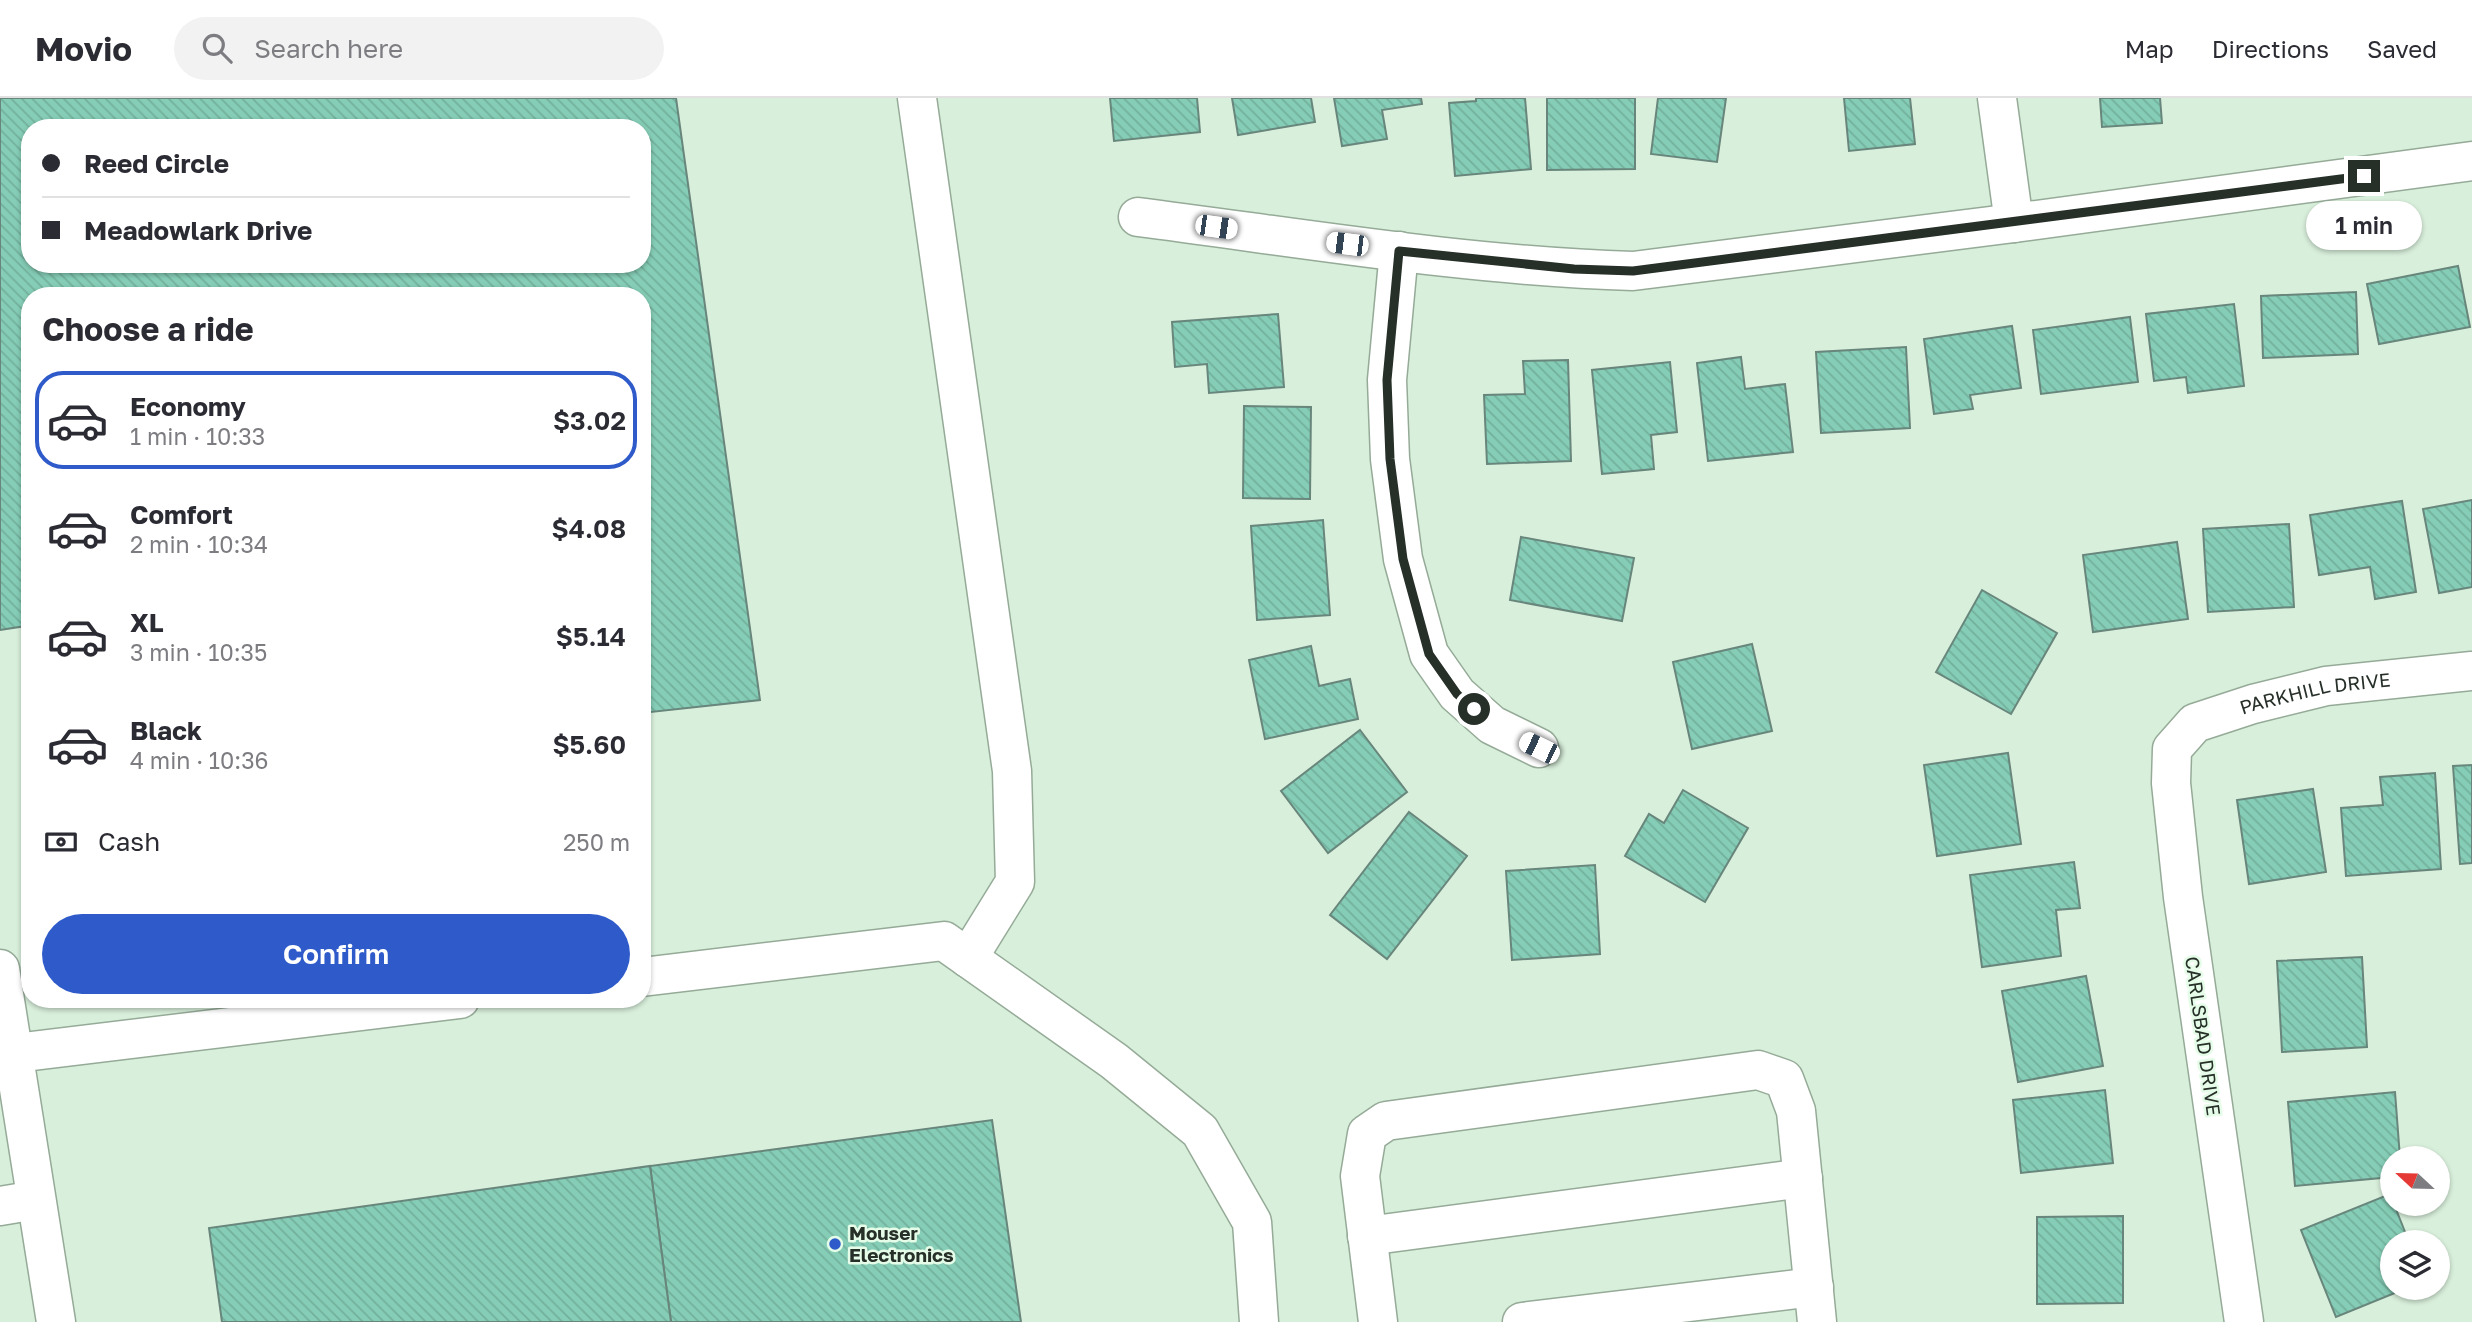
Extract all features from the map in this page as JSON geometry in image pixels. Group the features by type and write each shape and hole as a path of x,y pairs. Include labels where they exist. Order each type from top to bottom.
{"street":[{"path":"917,98 1012,771 1015,882 968,958"},
{"path":"1997,98 2014,223"},
{"path":"1138,217 1399,251 1574,269 1633,271 2472,161"},
{"path":"1399,251 1387,380 1390,459 1403,559 1429,654 1457,694 1492,725 1539,748"},
{"name":"PARKHILL DRIVE","path":"2172,749 2195,723 2253,704 2326,686 2472,671"},
{"name":"CARLSBAD DRIVE","path":"2172,749 2171,783 2183,897 2244,1322"},
{"path":"651,976 944,941 1114,1061 1200,1131 1252,1222 1259,1322"},
{"path":"0,969 18,1203 56,1322"},
{"path":"6,1054 386,1008"},
{"path":"1378,1322 1360,1176 1367,1134 1386,1121 1758,1070 1784,1079 1796,1111 1816,1305 1522,1322"},
{"path":"1367,1236 1803,1178"}],"building":[{"path":"0,98 676,98 760,700 651,712 651,287 21,287 21,627 0,630"},
{"path":"1110,98 1197,98 1200,132 1114,141"},
{"path":"1232,98 1311,98 1315,122 1238,135"},
{"path":"1334,98 1421,98 1422,104 1382,110 1387,139 1342,146"},
{"path":"1476,98 1525,98 1531,169 1455,176 1449,103 1476,101"},
{"path":"1547,98 1635,98 1635,169 1547,170"},
{"path":"1658,98 1726,98 1717,162 1651,154"},
{"path":"1844,98 1910,98 1915,144 1849,151"},
{"path":"2100,98 2160,98 2162,123 2102,127"},
{"path":"2458,266 2470,327 2379,344 2367,284"},
{"path":"2356,292 2358,354 2263,358 2261,296"},
{"path":"2234,304 2244,386 2188,393 2186,377 2154,381 2146,314"},
{"path":"1278,314 1284,387 1209,393 1207,364 1175,367 1172,322"},
{"path":"2130,317 2138,382 2041,394 2033,330"},
{"path":"2012,326 2021,388 1970,395 1973,409 1934,414 1924,339"},
{"path":"1906,347 1910,428 1821,433 1816,352"},
{"path":"1741,357 1745,389 1785,384 1793,452 1708,461 1697,363"},
{"path":"1568,360 1571,461 1487,464 1484,395 1525,394 1523,361"},
{"path":"1670,362 1677,432 1651,435 1654,469 1602,474 1592,370"},
{"path":"1244,406 1311,407 1310,499 1243,498"},
{"path":"2472,500 2472,587 2439,593 2423,509"},
{"path":"2402,501 2416,592 2375,599 2370,567 2319,575 2310,515"},
{"path":"1323,520 1330,615 1257,620 1251,526"},
{"path":"2289,524 2294,607 2208,612 2203,529"},
{"path":"1521,537 1634,558 1622,621 1510,600"},
{"path":"2177,542 2188,619 2093,632 2083,555"},
{"path":"1982,590 2057,633 2011,714 1936,672"},
{"path":"1752,644 1772,731 1692,749 1673,662"},
{"path":"1311,646 1319,686 1350,679 1358,719 1265,739 1249,660"},
{"path":"1360,730 1407,792 1328,853 1281,791"},
{"path":"2008,753 2021,844 1937,856 1924,765"},
{"path":"2472,765 2472,863 2460,864 2453,766"},
{"path":"2435,773 2441,869 2346,876 2341,808 2383,805 2380,777"},
{"path":"2313,789 2326,872 2249,884 2237,800"},
{"path":"1683,790 1748,828 1705,902 1625,856 1649,814 1664,823"},
{"path":"1409,812 1467,856 1387,959 1330,915"},
{"path":"2074,862 2080,908 2056,910 2061,956 1982,967 1970,875"},
{"path":"1595,865 1600,954 1512,960 1506,871"},
{"path":"2362,957 2367,1047 2282,1052 2277,961"},
{"path":"2086,976 2103,1066 2018,1082 2002,991"},
{"path":"2105,1090 2113,1163 2021,1173 2013,1100"},
{"path":"2395,1092 2399,1146 2380,1146 2380,1178 2295,1186 2288,1102"},
{"name":"Mouser Electronics","path":"992,1120 1021,1322 671,1322 650,1166"},
{"path":"650,1166 671,1322 222,1322 209,1228"},
{"path":"2380,1198 2380,1216 2399,1216 2404,1230 2380,1230 2380,1299 2336,1317 2301,1230"},
{"path":"2123,1216 2123,1303 2037,1304 2037,1217"}],"place":[{"name":"Mouser Electronics","path":"835,1244"}],"route":[{"path":"1474,709 1457,694 1429,654 1403,559 1390,459 1387,380 1399,251 1574,269 1633,271 2364,176"}]}
